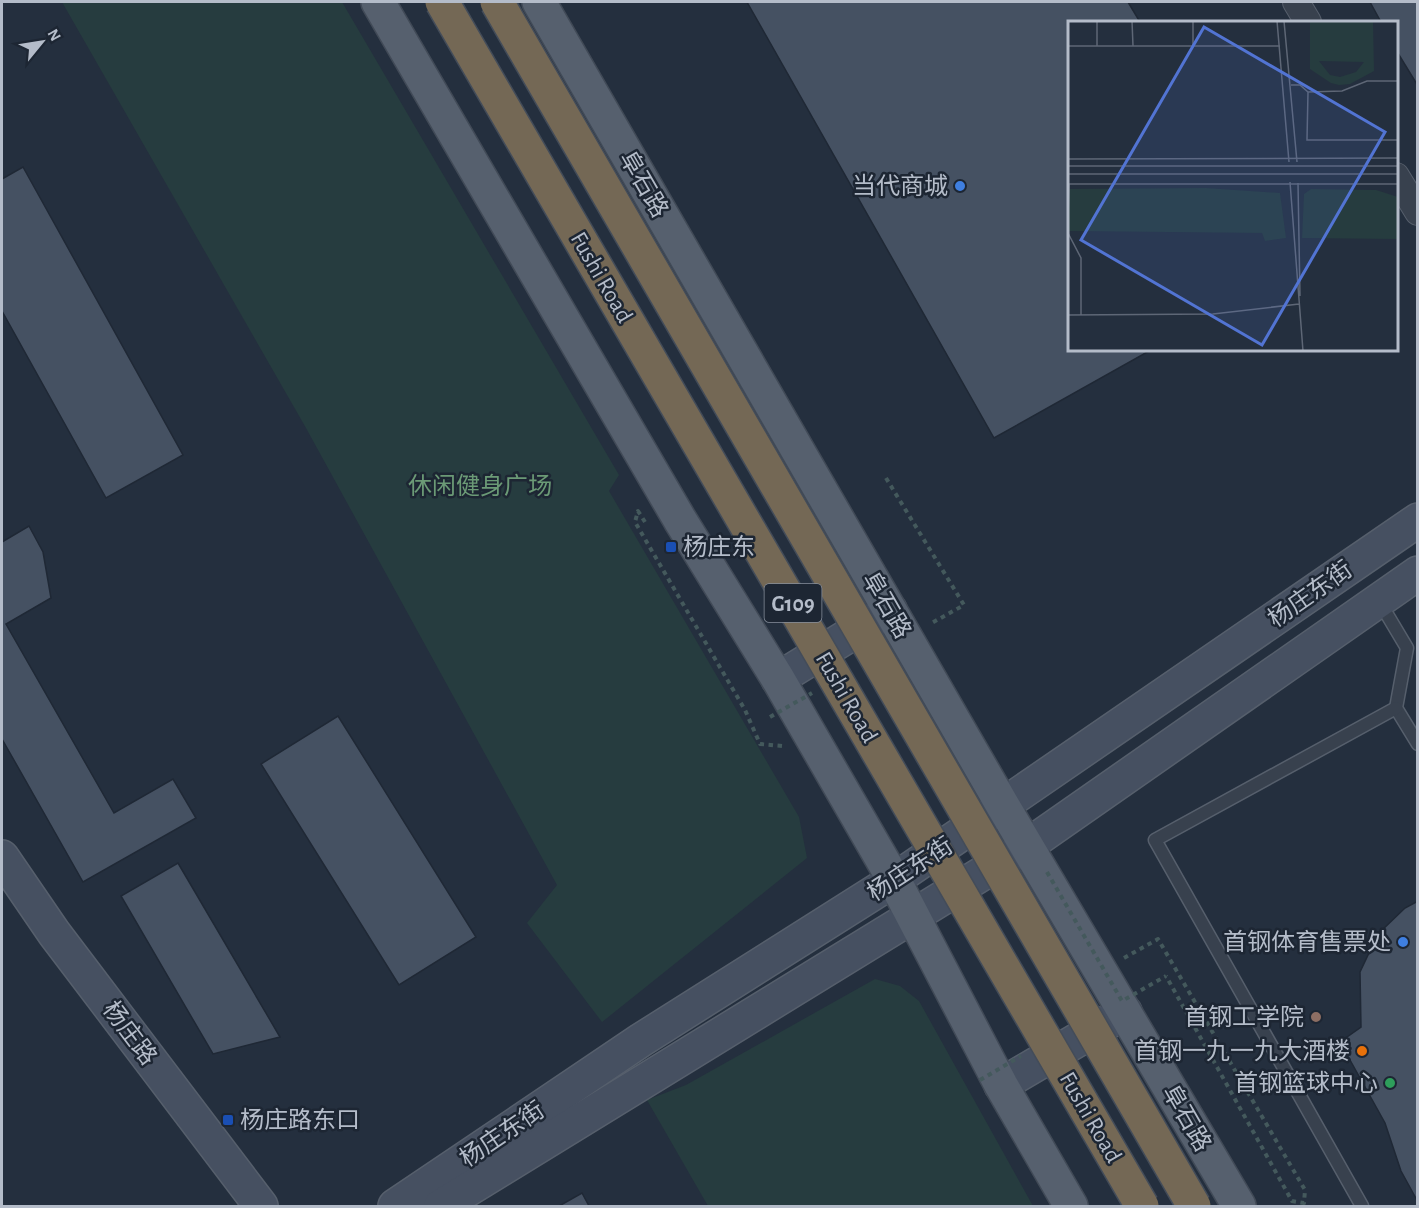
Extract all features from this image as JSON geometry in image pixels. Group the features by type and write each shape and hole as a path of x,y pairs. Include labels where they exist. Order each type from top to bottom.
{"highway":[{"name":"Fushi Road","path":"442,2 1142,1206"},
{"name":"Fushi Road","path":"497,2 1194,1206"}],"main road":[{"path":"378,2 680,520 778,678 915,917 1001,1085 1071,1206"},
{"name":"阜石路","path":"539,2 1027,846 1110,966 1125,1012 1239,1206"}],"street":[{"path":"1296,2 1307,21"},
{"path":"1398,179 1418,212"},
{"name":"杨庄东街","path":"394,1206 641,1040 894,880 1418,520"},
{"name":"杨庄东街","path":"441,1206 915,917 1027,846 1418,573"},
{"path":"778,678 890,610"},
{"name":"杨庄路","path":"2,857 54,933 261,1206"},
{"path":"1001,1085 1125,1012"}],"lane":[{"path":"1379,601 1407,648 1396,708 1418,744"},
{"path":"1362,1206 1155,840 1396,708"}],"path":[{"path":"886,478 964,605"},
{"path":"650,531 638,512 635,522 745,710 760,744 818,748"},
{"path":"763,707 770,717 815,692"},
{"path":"1047,872 1122,1001 1166,976 1292,1201 1305,1203 1305,1190 1158,939 1110,966"}],"green space":[{"name":"休闲健身广场","path":"62,2 342,2 619,475 609,491 799,817 807,858 602,1022 527,923 557,885 306,428"},
{"path":"875,979 900,986 919,1001 1033,1206 708,1206 647,1100 686,1085"}],"building":[{"name":"当代商城","path":"747,2 1128,2 1139,21 1068,21 1068,351 1149,351 994,438"},
{"path":"1370,2 1418,2 1418,86 1398,53 1398,21 1380,21"},
{"path":"23,167 183,455 106,498 2,311 2,179"},
{"path":"29,526 43,552 51,598 6,624 114,813 173,779 196,818 83,882 2,739 2,542"},
{"path":"338,716 476,937 399,985 261,764"},
{"path":"178,863 280,1037 213,1054 121,896"},
{"name":"首钢篮球中心","path":"1418,901 1418,1202 1401,1171 1385,1123 1340,1042 1361,1027 1360,972 1378,934 1405,908"},
{"path":"582,1193 589,1206 559,1206"}],"place":[{"name":"当代商城","path":"960,186"},
{"name":"杨庄东","path":"671,547"},
{"name":"首钢体育售票处","path":"1403,942"},
{"name":"首钢工学院","path":"1316,1017"},
{"name":"首钢一九一九大酒楼","path":"1362,1051"},
{"name":"首钢篮球中心","path":"1390,1083"},
{"name":"杨庄路东口","path":"228,1120"}]}
